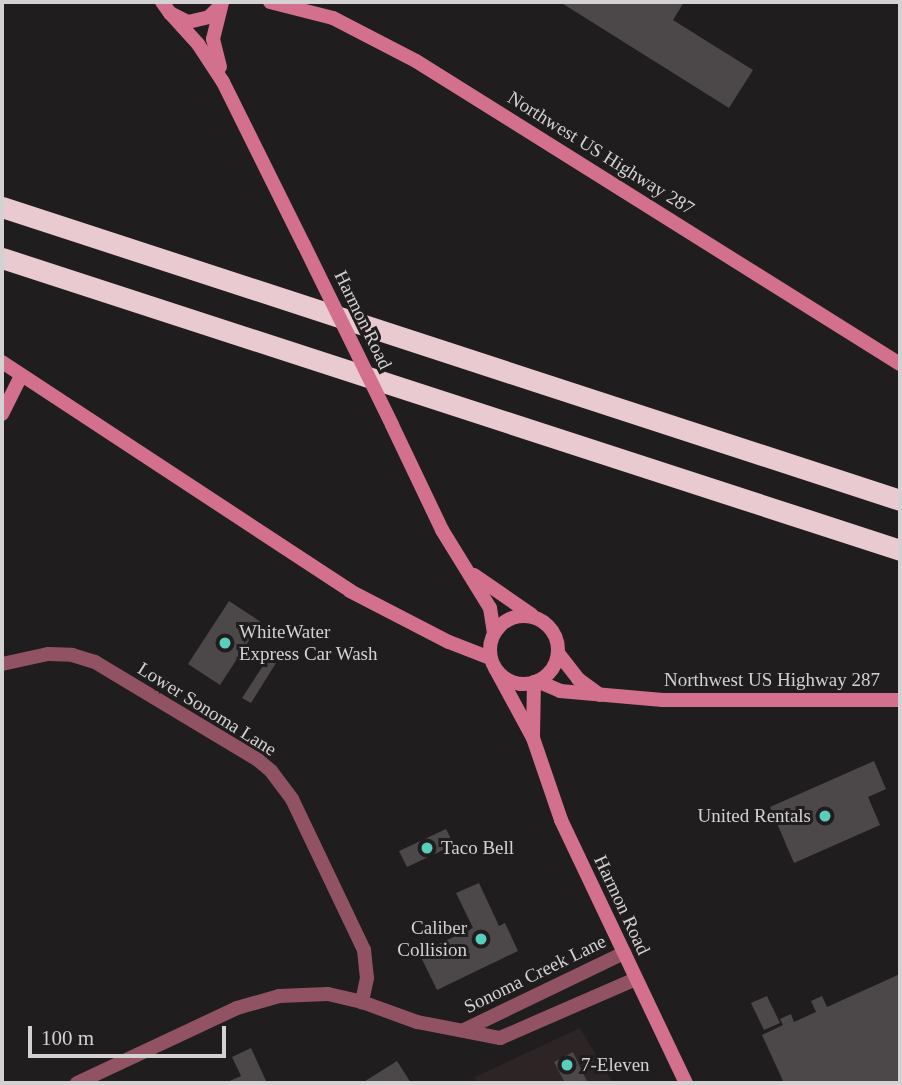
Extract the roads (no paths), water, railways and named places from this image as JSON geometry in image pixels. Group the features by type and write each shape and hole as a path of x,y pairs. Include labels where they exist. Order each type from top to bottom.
{"highway":[{"path":"2,207 900,500"},
{"path":"2,258 900,550"}],"main road":[{"name":"Northwest US Highway 287","path":"270,2 333,18 416,61 900,364"},
{"path":"166,7 188,22 209,18 223,3"},
{"name":"Harmon Road","path":"223,3 213,39 223,82"},
{"name":"Harmon Road","path":"166,7 198,44 223,82 437,519 490,608 494,633"},
{"path":"2,362 223,505 350,592 492,663 512,682 535,682 547,674 558,653 557,640 543,621 534,617 516,616 499,625 494,633 492,663"},
{"path":"2,414 21,376"},
{"name":"Harmon Road","path":"471,573 515,606 543,621"},
{"path":"558,653 578,679 602,695"},
{"name":"Harmon Road","path":"492,663 533,738 561,820 686,1083"},
{"name":"Northwest US Highway 287","path":"535,682 560,691 602,695 746,702 900,700"},
{"name":"Harmon Road","path":"533,738 535,682"}],"street":[{"name":"Lower Sonoma Lane","path":"2,664 48,654 72,655 95,662 258,760 271,771 292,799 363,950 366,978 362,1002"},
{"name":"Sonoma Creek Lane","path":"464,1030 624,954"},
{"name":"Sonoma Creek Lane","path":"77,1083 237,1008 279,996 328,994 362,1002 416,1022 500,1038 636,979"}],"place":[{"name":"WhiteWater Express Car Wash","path":"225,643"},
{"name":"United Rentals","path":"825,816"},
{"name":"Taco Bell","path":"427,848"},
{"name":"Caliber Collision","path":"481,939"},
{"name":"7-Eleven","path":"567,1065"}]}
